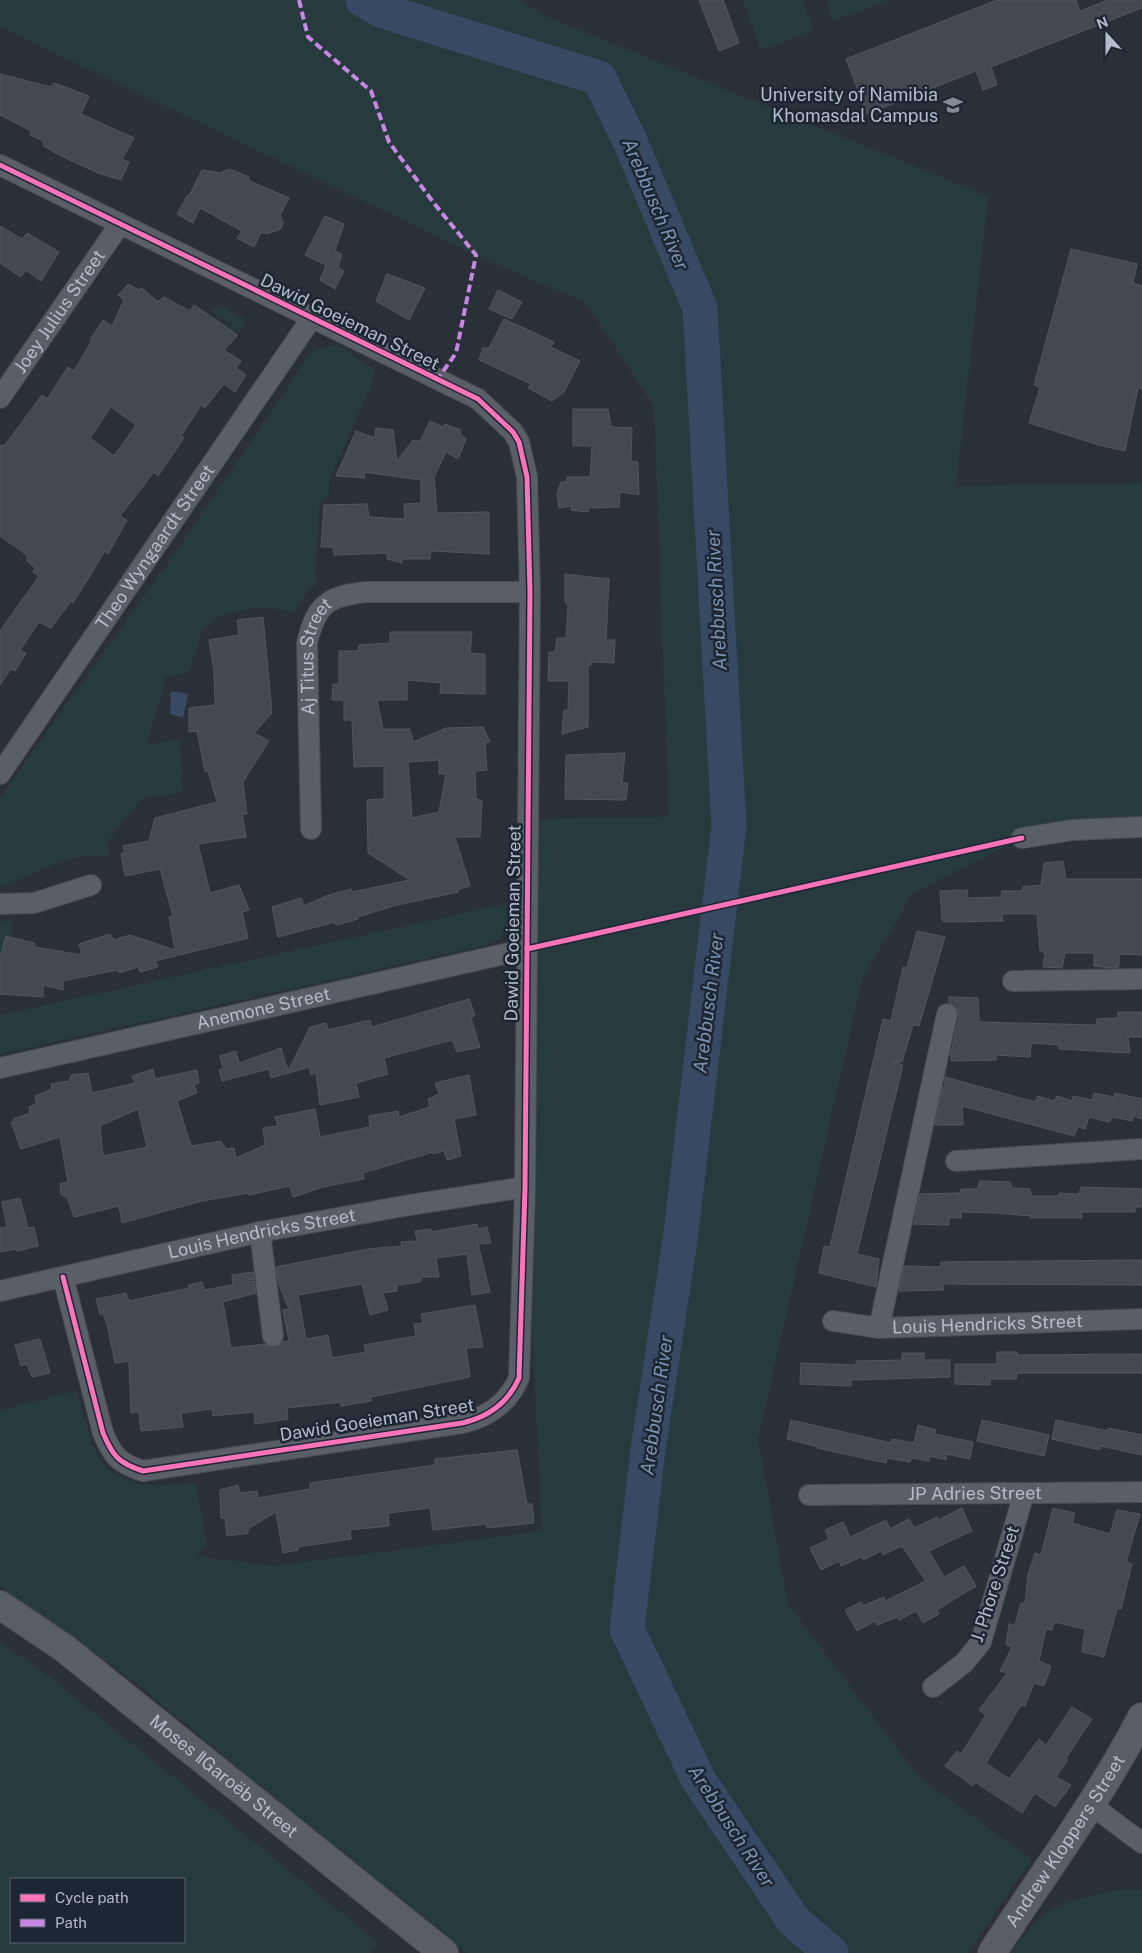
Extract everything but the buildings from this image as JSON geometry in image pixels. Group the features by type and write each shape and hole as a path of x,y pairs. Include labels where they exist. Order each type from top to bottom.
{"main road":[{"name":"Moses ǁGaroëb Street","path":"0,1605 64,1648 444,1953"},
{"name":"Andrew Kloppers Street","path":"997,1945 1128,1745 1142,1717"}],"street":[{"name":"Dawid Goeieman Street","path":"0,165 311,319 478,399 513,432 519,442 527,477 530,592 525,1187 519,1378 514,1389 494,1412 480,1419 462,1423 143,1471 125,1465 112,1453 103,1433 63,1277"},
{"name":"Joey Julius Street","path":"0,398 120,224"},
{"name":"Theo Wyngaardt Street","path":"0,774 311,319"},
{"name":"Aj Titus Street","path":"311,829 307,643 312,624 320,609 332,599 344,594 366,592 530,592"},
{"path":"1022,838 1073,830 1142,827"},
{"path":"1,905 34,903 91,885"},
{"name":"Anemone Street","path":"0,1068 527,949"},
{"path":"1013,981 1142,979"},
{"path":"879,1328 947,1014"},
{"path":"956,1161 1142,1149"},
{"name":"Louis Hendricks Street","path":"0,1291 260,1232 413,1204 525,1187"},
{"path":"260,1232 273,1336"},
{"name":"Louis Hendricks Street","path":"833,1321 879,1328 1142,1319"},
{"name":"JP Adries Street","path":"809,1495 1142,1492"},
{"name":"J. Phore Street","path":"933,1686 964,1663 981,1642 1024,1493"},
{"path":"1090,1804 1142,1843"}],"green space":[{"path":"0,0 521,0 540,14 988,196 956,486 1142,483 1142,827 1022,838 913,893 862,980 758,1439 788,1604 920,1778 1032,1859 968,1953 467,1953 282,1805 136,1683 0,1587 0,1410 76,1391 97,1455 110,1470 132,1482 144,1484 170,1485 196,1482 207,1546 196,1556 274,1566 542,1531 525,1187 528,819 669,817 654,407 586,303 476,255 0,27"},
{"path":"743,0 803,0 814,31 761,50"},
{"path":"826,0 890,0 833,21"},
{"path":"219,305 246,320 240,332 233,330 230,323 211,312"},
{"path":"338,345 372,368 376,374 329,481 329,494 320,503 315,576 319,583 309,590 294,612 262,607 223,614 202,631 189,673 166,676 147,744 180,740 183,792 142,798 108,841 110,856 82,857 68,860 5,886 0,885 0,797 168,563 305,360 314,351"},
{"path":"507,901 516,907 511,927 500,938 487,945 0,1054 0,1015 501,905"},
{"path":"6,920 12,922 14,933 5,939 0,955 0,923"},
{"path":"0,1643 36,1666 378,1942 371,1953 0,1953"},
{"path":"1118,1890 1142,1890 1142,1953 1011,1953 1033,1924 1044,1914 1069,1902"}],"water":[{"path":"172,691 188,694 183,718 170,714 171,697 169,696"}],"waterway":[{"name":"Arebbusch River","path":"363,0 383,11 599,78 630,141 700,308 729,826 680,1240 648,1450 627,1629 698,1779 793,1920 831,1953"}],"marked path":[{"path":"299,0 308,37 371,91 389,142 433,202 476,255 456,353 437,380"}],"cycle path":[{"path":"0,165 478,399 513,432 519,442 527,477 530,592 525,1187 519,1378 514,1387 503,1402 489,1413 462,1423 143,1471 117,1458 103,1433 63,1277"},
{"path":"527,949 1022,838"}],"place":[{"name":"University of Namibia Khomasdal Campus","path":"953,105"}]}
